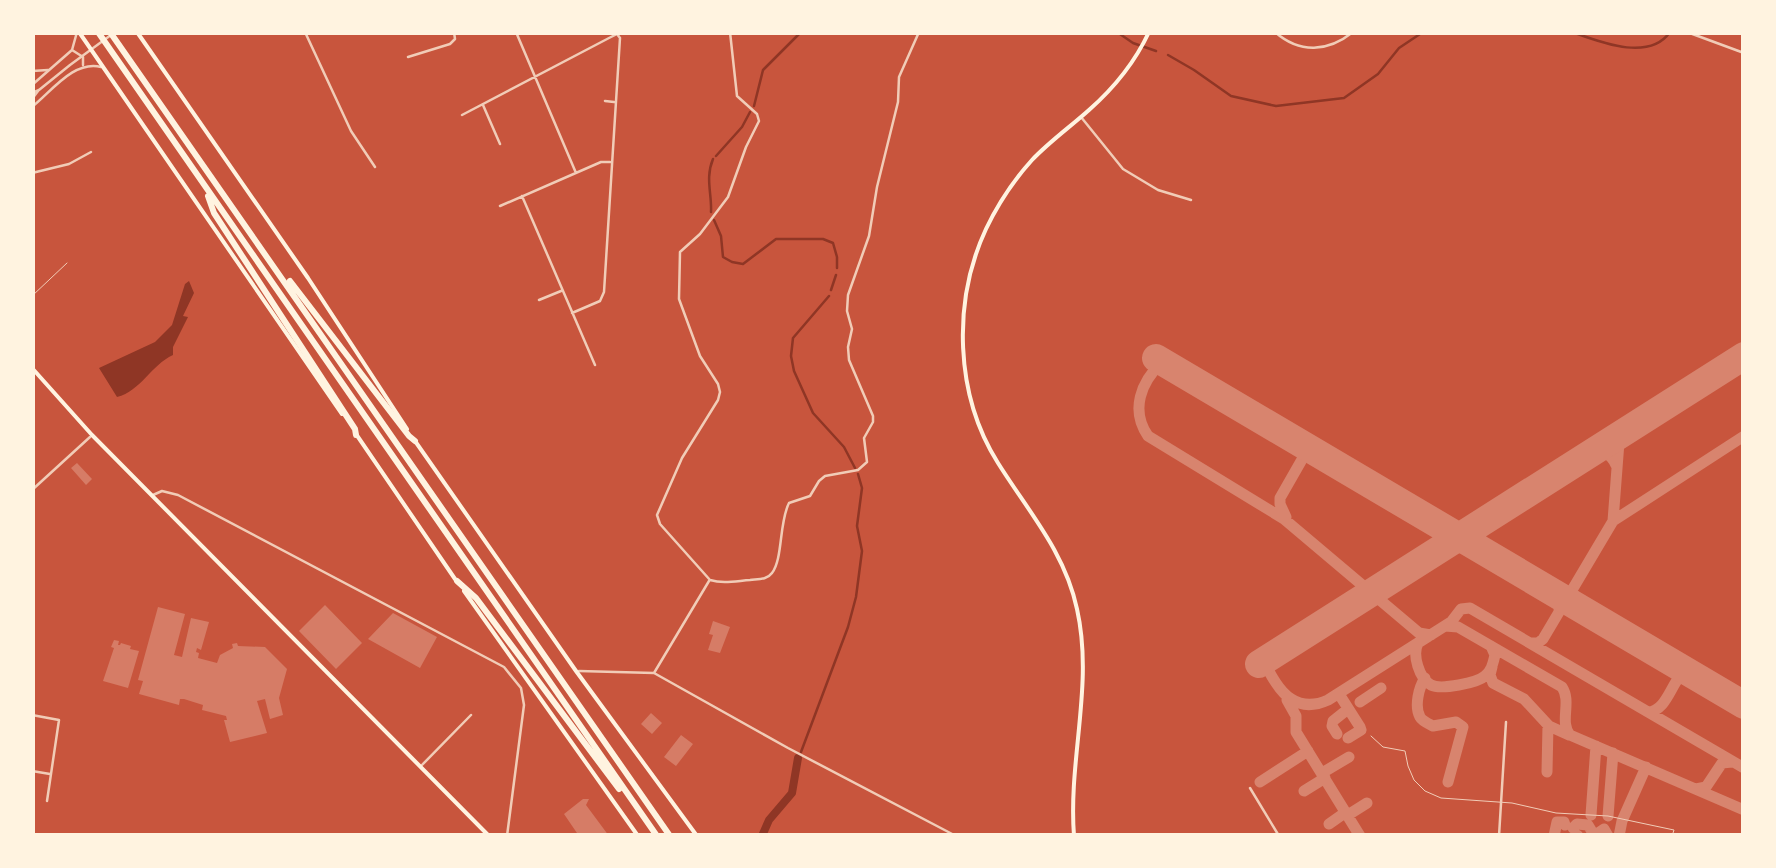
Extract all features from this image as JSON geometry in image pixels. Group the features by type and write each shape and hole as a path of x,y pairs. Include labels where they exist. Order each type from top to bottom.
{"highway":[{"path":"98,32 657,836"},
{"path":"113,32 670,836"},
{"path":"204,185 214,212 356,429 356,435"},
{"path":"266,254 274,259 415,441"},
{"path":"457,581 476,598 644,817"}],"main road":[{"path":"78,32 638,836"},
{"path":"137,32 308,278 415,441 697,836"},
{"path":"1074,836 1072,781 1084,664 1078,612 1060,558 986,440 969,392 963,340 965,302 971,269 1000,201 1033,159 1107,93 1149,32"},
{"path":"32,368 92,435 489,836"}],"street":[{"path":"32,85 72,50 78,32"},
{"path":"33,96 113,32"},
{"path":"305,32 351,130 375,167"},
{"path":"408,57 450,44 455,39 454,32"},
{"path":"516,32 576,173"},
{"path":"730,32 737,96 758,115 759,121 728,197 700,234 680,252 678,290 700,356 720,392 682,458 656,515 710,580 719,582 770,576 787,506 810,496 825,476 851,472 868,459 864,438 874,418 848,360 852,329 847,300 869,236 898,102 899,76 920,32"},
{"path":"1275,32 1292,44 1314,49 1332,46 1353,32"},
{"path":"1687,32 1744,53"},
{"path":"462,115 617,34 620,38 603,297 572,313"},
{"path":"72,50 83,57 82,66"},
{"path":"32,106 82,66 106,69"},
{"path":"32,71 50,70"},
{"path":"605,102 615,102"},
{"path":"483,104 500,144"},
{"path":"1080,117 1123,169 1158,190 1191,200"},
{"path":"32,173 69,164 91,152"},
{"path":"500,206 600,162 612,162"},
{"path":"522,196 594,366"},
{"path":"598,222 608,222"},
{"path":"539,300 563,290"},
{"path":"32,490 92,435"},
{"path":"152,496 162,491 178,495 504,667 521,688 524,705 507,836"},
{"path":"654,673 710,580"},
{"path":"576,671 654,673 956,836"},
{"path":"32,715 59,720 47,800"},
{"path":"421,766 472,715"},
{"path":"1499,836 1506,722"},
{"path":"32,771 51,774"},
{"path":"1250,788 1279,836"}],"lane":[{"path":"32,296 67,263"},
{"path":"1371,736 1383,747 1405,751 1410,773 1425,791 1445,799 1608,816 1674,830 1672,836"}],"shaded area":[{"path":"189,281 194,293 183,316 188,317 173,355 133,389 117,397 99,368 155,342 172,325"}],"building":[{"path":"77,463 92,479 86,485 71,468"},
{"path":"325,605 362,643 336,669 299,631"},
{"path":"158,607 185,614 174,655 182,657 191,618 209,622 201,650 197,648 198,658 217,663 220,655 237,643 265,647 287,669 279,698 283,715 270,719 265,699 257,701 267,733 230,742 226,716 202,710 203,705 184,699 180,699 179,705 139,694 143,681 138,680"},
{"path":"393,613 437,637 420,668 368,639"},
{"path":"713,621 730,627 720,653 708,650"},
{"path":"114,640 139,651 128,688 103,681"},
{"path":"651,713 662,723 652,734 641,724"},
{"path":"681,735 693,744 676,766 664,757"},
{"path":"583,799 589,799 586,805 609,836 579,836 564,814"}],"waterway":[{"path":"754,106 763,70 801,32"},
{"path":"1117,32 1156,51"},
{"path":"1168,55 1231,96 1276,106 1344,98 1378,74 1399,48 1423,32"},
{"path":"1572,32 1637,48 1661,41 1670,32"},
{"path":"716,156 750,112"},
{"path":"711,212 709,179 713,159"},
{"path":"714,220 721,236 723,257 732,262 743,264 776,239 823,239 833,243 837,268"},
{"path":"831,290 836,275"},
{"path":"829,296 793,338 791,356 813,413 844,447 855,468"},
{"path":"801,752 856,597 862,551 857,526 862,488 858,474"},
{"path":"762,836 769,820 792,793 798,758"}],"taxiway":[{"path":"1162,362 1148,378 1140,397 1140,416 1148,436 1284,519 1419,633 1431,635"},
{"path":"1531,643 1543,639 1613,521 1619,442 1628,429"},
{"path":"1613,521 1744,436"},
{"path":"1298,442 1304,448 1304,456"},
{"path":"1587,455 1604,453 1616,465"},
{"path":"1286,517 1280,498 1304,456 1318,454"},
{"path":"1573,589 1572,599 1579,608 1568,606 1559,611 1560,601 1552,592 1565,594 1573,589"},
{"path":"1267,659 1271,674 1287,696 1299,703 1320,703 1451,622 1461,609 1470,608 1744,768"},
{"path":"1445,626 1458,627 1562,687 1570,735 1744,810"},
{"path":"1418,643 1416,660 1420,672 1431,685 1443,687 1485,676 1495,655 1491,646"},
{"path":"1492,667 1493,683 1524,699 1549,726 1569,735"},
{"path":"1648,712 1663,703 1680,676 1692,675"},
{"path":"1425,678 1417,702 1421,718 1433,726 1456,722 1463,727 1448,782"},
{"path":"1360,702 1381,688"},
{"path":"1339,694 1361,730 1348,738"},
{"path":"1287,700 1296,716 1296,732 1360,836"},
{"path":"1337,734 1333,721 1348,709"},
{"path":"1547,772 1548,725"},
{"path":"1591,815 1596,746"},
{"path":"1260,782 1308,751"},
{"path":"1608,816 1613,753"},
{"path":"1322,773 1349,757"},
{"path":"1696,789 1706,787 1722,763 1732,762"},
{"path":"1619,836 1646,767"},
{"path":"1304,791 1325,778"},
{"path":"1348,815 1367,803"},
{"path":"1329,824 1346,812"},
{"path":"1554,836 1557,822 1565,825"},
{"path":"1573,828 1577,824 1588,825 1591,830"},
{"path":"1598,833 1604,829 1608,836"}],"runway":[{"path":"1259,664 1744,356"},
{"path":"1156,358 1744,705"}]}
